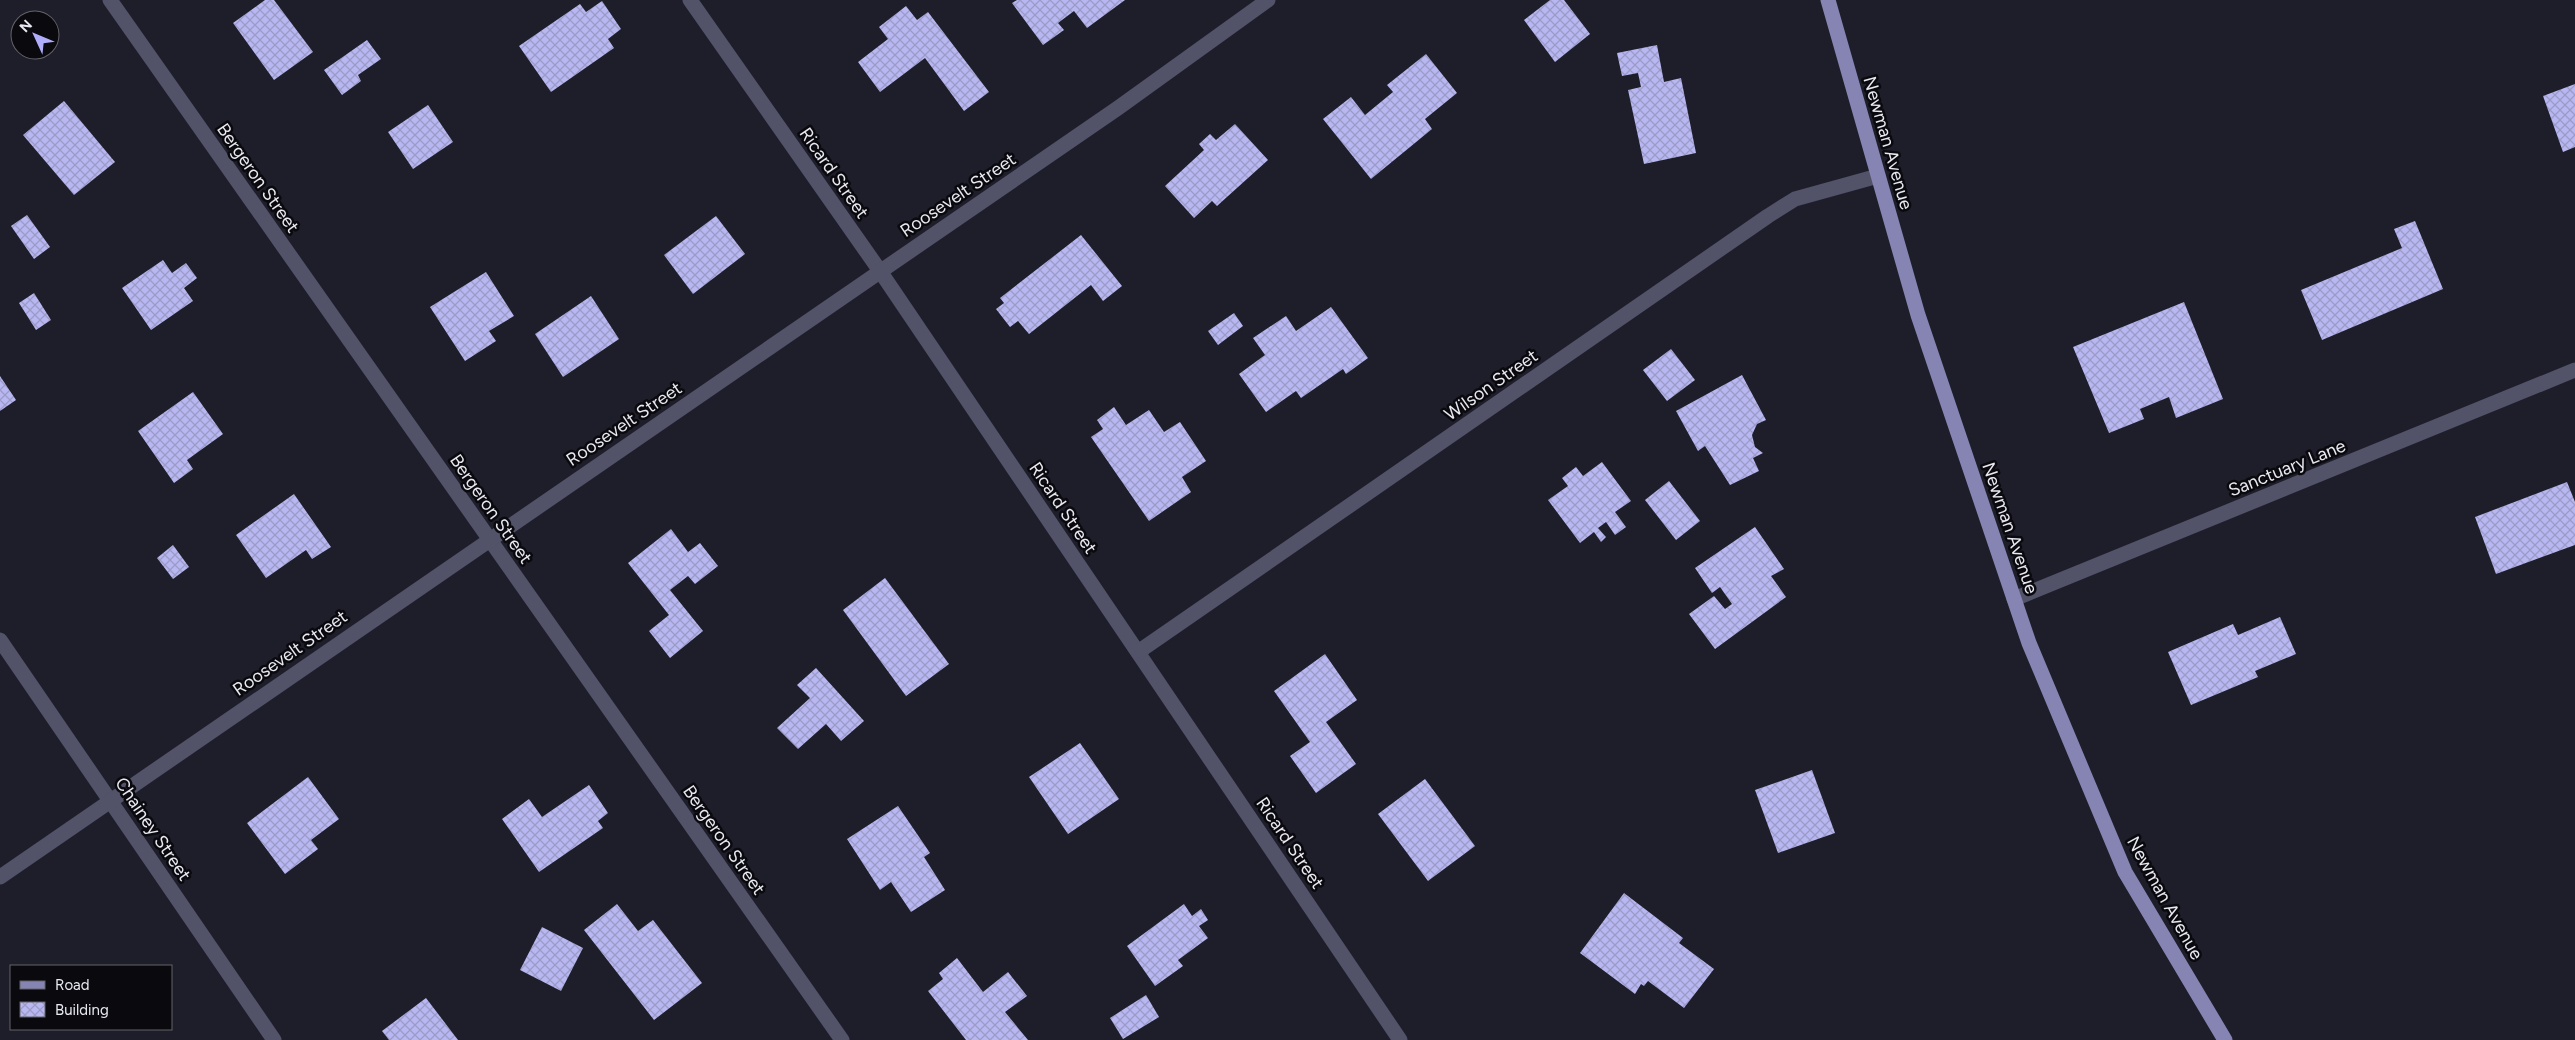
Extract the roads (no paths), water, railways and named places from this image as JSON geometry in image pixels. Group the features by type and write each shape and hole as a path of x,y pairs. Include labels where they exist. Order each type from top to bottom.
{"main road":[{"name":"Newman Avenue","path":"1828,0 1918,314 2028,643 2125,872 2225,1040"}],"street":[{"name":"Bergeron Street","path":"110,0 842,1040"},
{"name":"Ricard Street","path":"690,0 880,271 1400,1040"},
{"name":"Roosevelt Street","path":"0,877 489,538 1118,108 1268,0"},
{"name":"Wilson Street","path":"1138,652 1768,216 1795,199 1878,176"},
{"name":"Sanctuary Lane","path":"2014,599 2575,370"},
{"name":"Chainey Street","path":"0,640 274,1040"}]}
